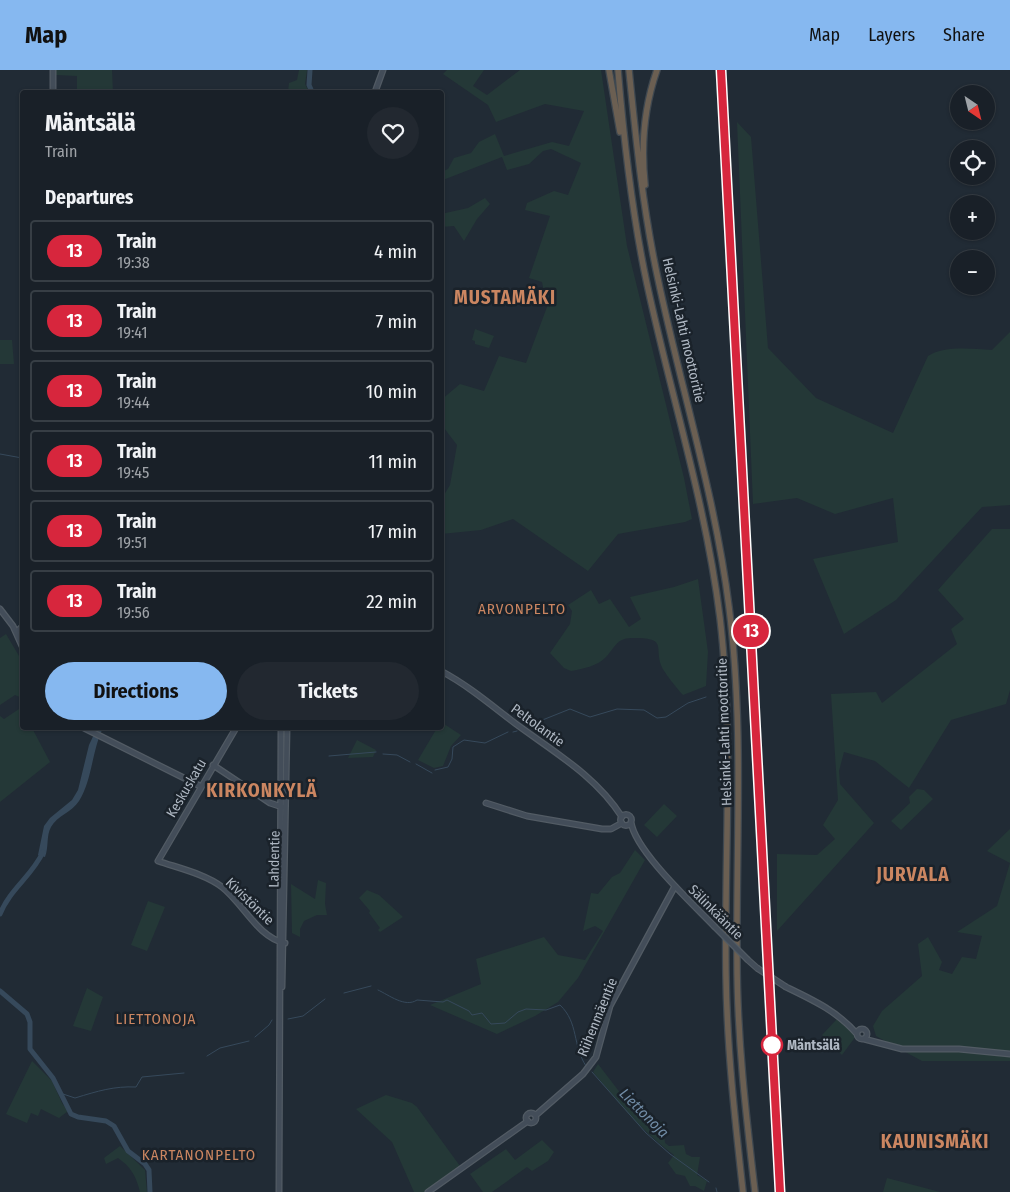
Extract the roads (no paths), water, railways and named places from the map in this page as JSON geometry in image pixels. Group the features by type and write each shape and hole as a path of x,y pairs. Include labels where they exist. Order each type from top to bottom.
{"highway":[{"path":"609,70 631,192"},
{"name":"Helsinki-Lahti moottoritie","path":"618,70 631,192 647,283 698,490 720,616 728,742 727,1004 743,1192"},
{"name":"Helsinki-Lahti moottoritie","path":"629,70 647,222 665,314 716,520 735,653 739,742 737,982 742,1073 755,1192"},
{"path":"647,222 644,128 650,94 657,70"}],"main road":[{"path":"53,70 53,90"},
{"path":"376,90 383,70"},
{"path":"0,609 16,632 20,641"},
{"path":"16,632 20,629"},
{"name":"Peltolantie","path":"444,673 470,687 567,760 591,780 623,816 630,816 631,822"},
{"path":"88,730 102,739 200,786"},
{"name":"Keskuskatu","path":"158,861 200,786 235,730"},
{"name":"Lahdentie","path":"281,730 284,805"},
{"name":"Lahdentie","path":"280,1192 286,730"},
{"path":"213,765 270,803 284,805"},
{"path":"486,803 527,816 602,829 610,829 631,822"},
{"path":"623,816 624,824"},
{"name":"Sälinkääntie","path":"631,822 636,834 651,857 675,886 748,960 786,988 815,1000 859,1032"},
{"name":"Sälinkääntie","path":"624,824 636,834"},
{"name":"Kivistöntie","path":"158,861 220,885 270,936 282,940"},
{"name":"Riihenmäentie","path":"428,1192 528,1121 535,1122 536,1115 583,1074 596,1057 610,1006 675,886"},
{"path":"866,1037 865,1030 859,1032 860,1039 866,1037 878,1043 902,1049 959,1049 1010,1054"}],"water":[{"path":"96,730 102,730 96,746 87,784 79,801 51,827 45,857 38,855 44,826 50,818 72,800 78,790 89,745"}],"waterway":[{"path":"310,70 309,85 311,90"},
{"path":"0,454 20,458"},
{"path":"530,725 570,709 590,717 617,709 644,710 657,718 666,717 688,703 706,697"},
{"path":"513,732 517,731"},
{"path":"435,770 448,767 452,759 453,747 464,740 485,743 508,732"},
{"path":"329,756 376,752"},
{"path":"383,754 397,755 410,762"},
{"path":"416,764 432,773"},
{"path":"0,914 9,897 33,868 43,852"},
{"name":"Liettonoja","path":"344,993 371,986"},
{"name":"Liettonoja","path":"378,990 407,1003 417,1000 443,1002 447,1000 469,1011 472,1015 482,1013 491,1024 505,1023 518,1012 526,1009 546,1010 560,1005 570,1019 586,1066"},
{"path":"0,991 27,1014 30,1022 30,1049 53,1078 71,1114 78,1117 106,1121 114,1126 128,1151 145,1164 149,1170 150,1192"},
{"name":"Liettonoja","path":"288,1019 303,1016 325,999"},
{"name":"Liettonoja","path":"255,1037 272,1020"},
{"name":"Liettonoja","path":"207,1056 220,1048 249,1041"},
{"name":"Liettonoja","path":"592,1072 646,1133 670,1154 709,1182"},
{"name":"Liettonoja","path":"60,1093 75,1098 113,1088 136,1087 142,1077 184,1073"},
{"name":"Liettonoja","path":"716,1188 717,1192"}],"railway":[{"path":"723,70 782,1192"}],"train":[{"name":"13","path":"721,70 780,1192"}],"place":[{"name":"Mäntsälä","path":"772,1045"}],"district":[{"name":"MUSTAMÄKI","path":"505,297"},
{"name":"ARVONPELTO","path":"522,609"},
{"name":"KIRKONKYLÄ","path":"262,790"},
{"name":"JURVALA","path":"913,874"},
{"name":"LIETTONOJA","path":"156,1019"},
{"name":"KAUNISMÄKI","path":"935,1141"},
{"name":"KARTANONPELTO","path":"199,1155"}]}
